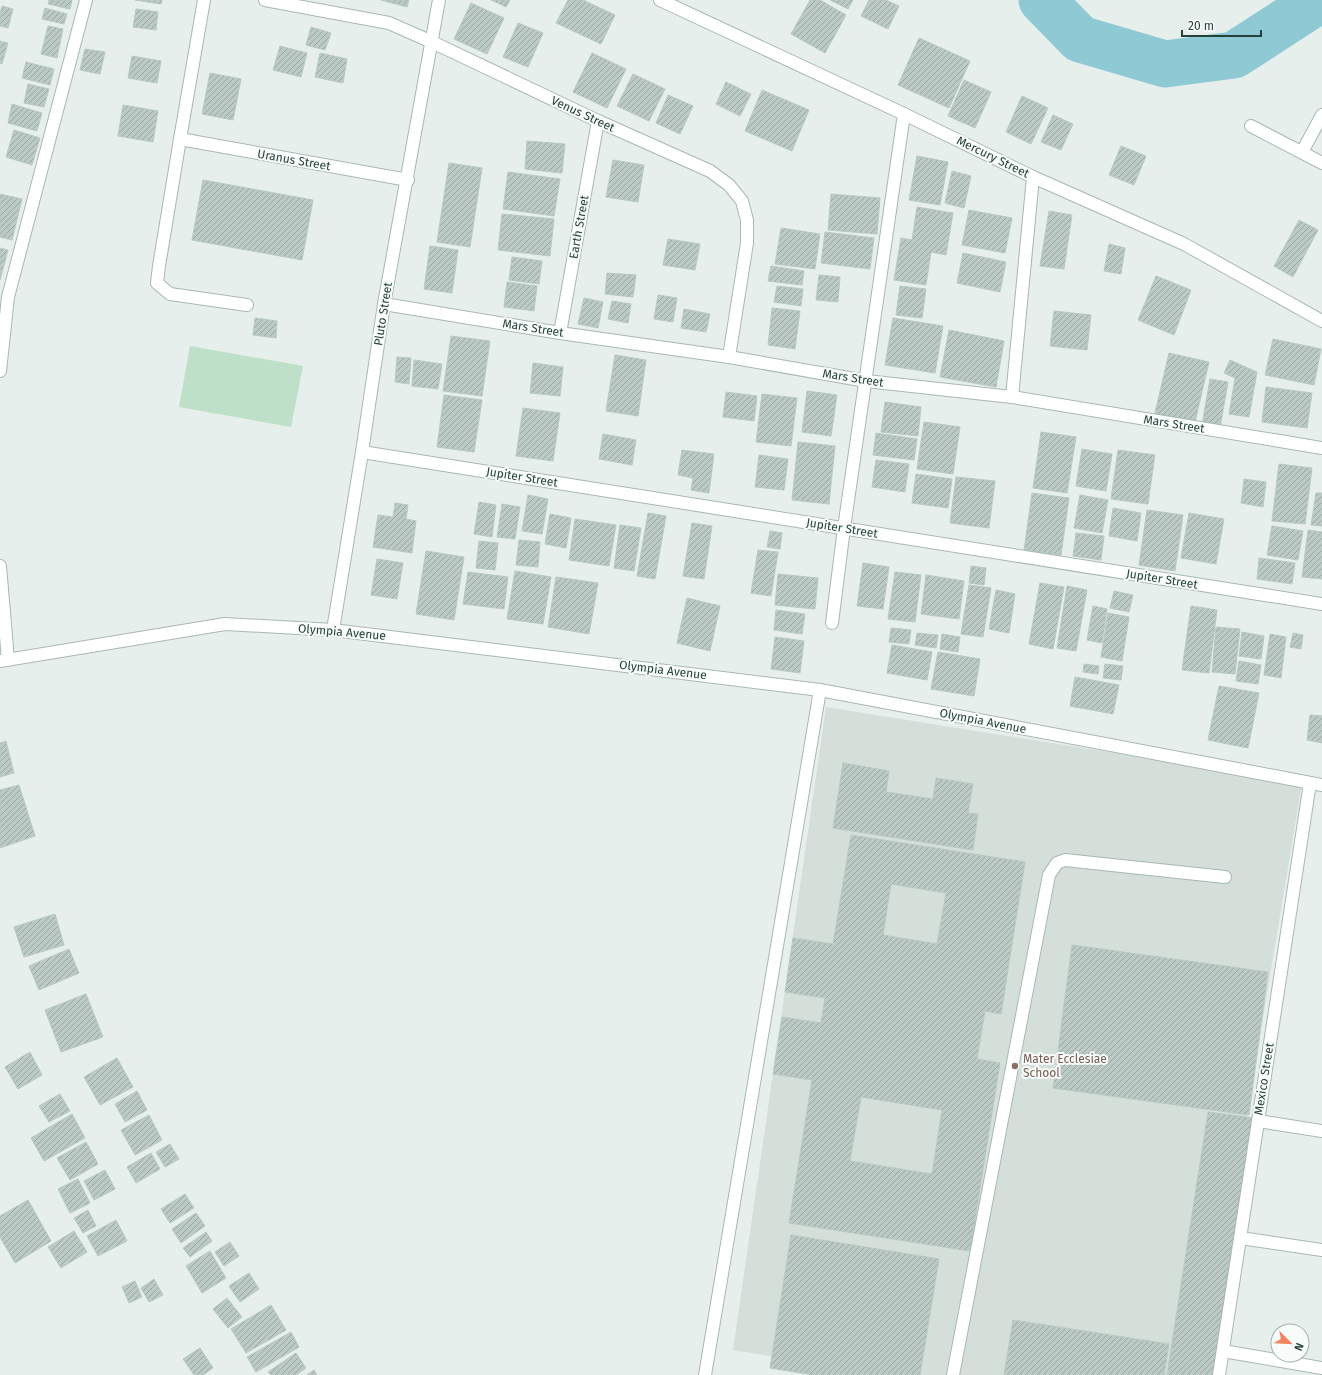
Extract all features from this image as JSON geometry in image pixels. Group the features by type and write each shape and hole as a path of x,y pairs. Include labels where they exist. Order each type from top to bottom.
{"street":[{"path":"0,371 8,297 86,0"},
{"path":"204,0 157,283 170,294 247,305"},
{"name":"Venus Street","path":"265,0 389,23 432,42 598,122 710,171 729,185 742,200 747,220 747,243 729,357"},
{"name":"Pluto Street","path":"333,630 384,304 408,180 439,0"},
{"name":"Mercury Street","path":"660,0 904,114 1034,177 1184,244 1322,321"},
{"path":"832,623 844,528 904,114"},
{"path":"1302,152 1322,115"},
{"name":"Earth Street","path":"560,333 598,122"},
{"path":"1251,126 1322,163"},
{"name":"Uranus Street","path":"180,139 408,180"},
{"path":"1012,397 1034,177"},
{"name":"Mars Street","path":"384,304 560,333 729,357 866,381 1012,397 1322,448"},
{"name":"Jupiter Street","path":"362,452 1322,604"},
{"path":"0,566 4,660"},
{"name":"Olympia Avenue","path":"4,660 225,624 333,630 820,690 1322,785"},
{"path":"705,1375 820,690"},
{"name":"Mexico Street","path":"1219,1375 1310,783"},
{"path":"953,1375 1049,875 1057,863 1065,860 1225,877"},
{"path":"1258,1122 1322,1131"},
{"path":"1240,1238 1322,1250"},
{"path":"1223,1351 1322,1368"}],"shaded area":[{"name":"Mater Ecclesiae School","path":"826,707 1302,783 1204,1375 888,1375 733,1350"}],"green space":[{"path":"190,346 303,366 291,427 179,407"}],"building":[{"path":"49,0 72,0 70,9 48,4"},
{"path":"135,0 162,0 161,4"},
{"path":"381,0 409,0 407,7"},
{"path":"491,0 510,0 506,7"},
{"path":"568,0 583,0 615,15 601,44 556,23"},
{"path":"810,0 820,0 846,15 825,53 791,34"},
{"path":"830,0 853,0 848,9"},
{"path":"869,0 886,0 899,6 888,29 861,16"},
{"path":"471,3 504,18 487,54 454,39"},
{"path":"2,6 13,9 8,28 0,26 0,13"},
{"path":"45,8 67,14 64,24 42,19"},
{"path":"136,9 158,12 156,30 133,27"},
{"path":"518,23 543,33 528,67 503,57"},
{"path":"48,26 63,29 57,58 41,54"},
{"path":"311,27 331,33 325,50 306,45"},
{"path":"919,38 970,61 949,108 898,85"},
{"path":"0,41 8,43 2,64 0,63"},
{"path":"280,46 307,53 301,77 273,70"},
{"path":"85,49 105,52 100,74 80,70"},
{"path":"320,53 347,59 343,83 315,77"},
{"path":"592,53 626,69 607,108 573,92"},
{"path":"132,56 161,61 157,83 128,78"},
{"path":"26,62 54,69 50,85 22,78"},
{"path":"210,73 241,79 233,120 202,114"},
{"path":"633,74 665,89 649,121 617,106"},
{"path":"964,80 991,92 975,128 948,116"},
{"path":"726,82 751,94 740,116 716,104"},
{"path":"28,84 49,89 44,107 24,103"},
{"path":"762,90 809,110 792,151 745,131"},
{"path":"668,95 693,106 680,134 656,123"},
{"path":"1022,96 1048,108 1031,144 1006,132"},
{"path":"12,104 42,113 37,131 8,123"},
{"path":"123,105 158,111 153,142 118,136"},
{"path":"1053,115 1073,124 1061,150 1041,142"},
{"path":"14,130 40,138 32,165 6,157"},
{"path":"527,141 565,144 562,173 525,169"},
{"path":"1121,146 1146,156 1134,185 1109,175"},
{"path":"917,156 948,162 940,205 909,200"},
{"path":"613,160 644,165 638,202 606,197"},
{"path":"449,163 482,168 470,247 437,242"},
{"path":"952,171 971,176 964,208 945,203"},
{"path":"508,172 560,179 554,216 503,209"},
{"path":"203,180 313,200 302,260 192,240"},
{"path":"0,194 22,199 12,240 0,237"},
{"path":"831,194 880,198 877,234 828,230"},
{"path":"917,207 953,213 946,255 931,252 926,285 894,280 901,238 912,240"},
{"path":"969,210 1012,218 1005,253 962,245"},
{"path":"1049,211 1072,215 1064,269 1040,266"},
{"path":"502,214 554,219 550,256 498,250"},
{"path":"1299,220 1318,230 1293,277 1274,266"},
{"path":"781,228 820,234 815,269 775,264"},
{"path":"825,232 874,238 870,269 821,263"},
{"path":"668,239 700,244 695,270 663,265"},
{"path":"1109,244 1125,248 1121,274 1104,271"},
{"path":"430,246 458,250 452,293 424,289"},
{"path":"0,248 8,250 0,280"},
{"path":"963,253 1006,262 1000,292 957,283"},
{"path":"512,257 542,261 539,284 509,280"},
{"path":"771,266 804,271 802,285 768,281"},
{"path":"607,273 636,275 633,297 605,294"},
{"path":"819,275 840,277 838,302 816,300"},
{"path":"1156,276 1191,290 1174,335 1138,320"},
{"path":"507,282 537,286 534,311 504,307"},
{"path":"777,286 803,289 801,306 774,302"},
{"path":"900,286 926,289 922,318 896,315"},
{"path":"658,295 677,298 673,322 654,319"},
{"path":"584,298 603,302 598,328 578,324"},
{"path":"612,301 631,304 628,323 608,319"},
{"path":"772,308 800,311 795,349 768,345"},
{"path":"684,309 710,314 706,332 681,328"},
{"path":"1054,311 1091,315 1087,350 1050,346"},
{"path":"255,318 277,321 276,338 253,335"},
{"path":"893,318 943,326 935,373 885,365"},
{"path":"949,330 1004,341 996,387 940,377"},
{"path":"451,336 490,341 482,396 443,391"},
{"path":"1273,339 1321,349 1314,385 1265,375"},
{"path":"1169,353 1209,362 1194,426 1154,417"},
{"path":"615,355 646,360 638,416 606,411"},
{"path":"397,357 411,358 409,384 395,382"},
{"path":"414,360 442,364 438,389 412,386"},
{"path":"1230,360 1257,372 1249,417 1229,414 1235,378 1224,373"},
{"path":"533,363 563,367 560,396 530,393"},
{"path":"1210,379 1228,382 1220,428 1202,425"},
{"path":"1266,387 1312,393 1307,428 1262,422"},
{"path":"807,391 837,395 831,436 802,432"},
{"path":"726,392 757,396 754,421 723,417"},
{"path":"762,394 797,398 791,446 756,442"},
{"path":"444,395 482,400 474,452 437,447"},
{"path":"885,402 921,407 918,436 881,432"},
{"path":"523,408 560,413 553,461 516,456"},
{"path":"924,422 960,427 953,474 917,469"},
{"path":"1041,432 1076,437 1067,493 1033,488"},
{"path":"876,433 917,439 914,460 873,455"},
{"path":"603,434 636,440 632,465 599,459"},
{"path":"798,442 835,446 829,504 792,500"},
{"path":"1082,449 1112,454 1106,491 1076,486"},
{"path":"682,450 714,454 709,493 691,490 693,478 678,475"},
{"path":"1118,450 1155,455 1148,504 1111,499"},
{"path":"759,455 788,459 784,490 755,487"},
{"path":"876,460 909,464 905,492 872,487"},
{"path":"1279,464 1312,468 1305,524 1272,521"},
{"path":"916,474 952,479 948,508 912,503"},
{"path":"956,477 995,481 989,528 950,523"},
{"path":"1244,479 1266,482 1263,507 1241,503"},
{"path":"1032,493 1069,498 1061,555 1024,550"},
{"path":"1316,493 1322,493 1322,526 1311,525"},
{"path":"528,495 548,499 542,534 522,531"},
{"path":"1080,495 1108,500 1102,533 1074,528"},
{"path":"479,502 496,505 492,537 474,534"},
{"path":"395,503 408,505 406,519 416,521 412,553 373,547 378,515 393,517"},
{"path":"502,504 520,507 515,539 497,537"},
{"path":"1113,508 1141,513 1137,541 1109,536"},
{"path":"1147,510 1183,515 1175,571 1139,565"},
{"path":"648,513 666,516 655,579 637,576"},
{"path":"1189,513 1224,519 1216,564 1181,558"},
{"path":"550,514 571,518 566,548 545,544"},
{"path":"575,519 616,525 609,566 569,560"},
{"path":"692,523 712,526 704,579 683,576"},
{"path":"620,525 641,528 634,571 614,568"},
{"path":"1272,526 1303,531 1298,560 1267,555"},
{"path":"1308,530 1322,532 1322,579 1302,577"},
{"path":"770,531 782,533 780,549 767,547"},
{"path":"1076,533 1104,536 1101,560 1073,556"},
{"path":"519,540 540,542 538,567 516,565"},
{"path":"479,541 498,543 495,570 476,568"},
{"path":"758,550 778,552 771,596 751,593"},
{"path":"426,551 464,557 454,620 416,614"},
{"path":"1259,558 1295,563 1292,584 1257,579"},
{"path":"377,559 403,563 397,599 371,595"},
{"path":"863,563 889,567 883,609 857,606"},
{"path":"971,566 986,568 984,585 969,583"},
{"path":"515,571 551,577 543,624 507,619"},
{"path":"468,572 508,577 504,609 463,604"},
{"path":"895,572 921,575 915,622 888,619"},
{"path":"778,574 818,578 815,609 775,605"},
{"path":"926,575 964,581 959,619 921,614"},
{"path":"556,577 598,583 589,634 548,627"},
{"path":"1040,583 1064,587 1053,649 1029,644"},
{"path":"969,585 991,588 983,637 961,634"},
{"path":"1067,586 1087,590 1076,651 1057,648"},
{"path":"996,590 1015,594 1009,633 989,629"},
{"path":"1114,591 1133,595 1129,612 1110,608"},
{"path":"687,598 720,606 710,651 677,643"},
{"path":"1093,606 1107,609 1102,643 1087,640"},
{"path":"1191,606 1217,610 1209,673 1182,670"},
{"path":"776,610 805,614 802,634 774,630"},
{"path":"1108,613 1129,617 1122,661 1101,657"},
{"path":"1216,627 1240,629 1235,674 1212,672"},
{"path":"891,628 911,630 909,644 889,642"},
{"path":"1242,632 1264,636 1261,659 1239,656"},
{"path":"917,633 938,635 936,648 915,645"},
{"path":"1293,633 1303,635 1301,649 1290,647"},
{"path":"942,634 960,637 958,652 940,649"},
{"path":"1270,634 1286,637 1281,678 1264,675"},
{"path":"775,637 804,641 800,673 771,669"},
{"path":"892,645 932,652 927,680 887,673"},
{"path":"938,652 980,659 974,696 931,689"},
{"path":"1239,661 1261,665 1258,684 1236,681"},
{"path":"1084,664 1099,666 1098,674 1083,672"},
{"path":"1105,664 1123,666 1121,680 1103,678"},
{"path":"1075,677 1119,685 1113,714 1070,706"},
{"path":"1219,686 1259,693 1248,748 1208,740"},
{"path":"1310,715 1322,716 1322,743 1307,740"},
{"path":"6,741 14,773 0,777 0,743"},
{"path":"843,763 889,771 886,792 933,799 936,778 973,784 968,813 978,814 973,850 833,828"},
{"path":"19,785 35,836 0,848 0,790"},
{"path":"851,835 1025,862 1001,1014 985,1011 977,1059 1000,1063 970,1251 789,1223 812,1080 773,1074 782,1017 821,1023 825,998 785,992 793,938 833,944","holes":["891,884 946,893 937,944 883,935","861,1097 942,1110 932,1174 850,1161"]},
{"path":"55,914 64,945 24,957 14,927"},
{"path":"1072,945 1268,972 1249,1115 1053,1088"},
{"path":"69,949 79,973 39,990 29,966"},
{"path":"86,994 103,1037 61,1052 45,1010"},
{"path":"30,1052 42,1075 18,1089 5,1067"},
{"path":"117,1058 133,1087 100,1105 84,1077"},
{"path":"137,1091 147,1110 125,1122 115,1104"},
{"path":"60,1094 70,1111 49,1122 39,1106"},
{"path":"1208,1112 1254,1118 1215,1375 1167,1375"},
{"path":"72,1114 85,1138 44,1161 31,1138"},
{"path":"149,1115 162,1140 135,1155 121,1130"},
{"path":"86,1142 98,1164 70,1180 57,1158"},
{"path":"170,1144 179,1159 165,1167 156,1152"},
{"path":"151,1153 160,1169 136,1183 127,1167"},
{"path":"105,1170 115,1189 94,1200 84,1181"},
{"path":"78,1179 90,1203 70,1213 58,1189"},
{"path":"185,1194 194,1208 170,1223 161,1209"},
{"path":"28,1200 51,1241 15,1263 0,1237 0,1216"},
{"path":"88,1210 96,1226 83,1233 74,1218"},
{"path":"196,1213 205,1226 181,1243 172,1229"},
{"path":"116,1220 127,1241 98,1256 87,1236"},
{"path":"74,1231 87,1252 61,1268 48,1247"},
{"path":"206,1232 212,1241 190,1257 183,1248"},
{"path":"791,1235 939,1259 920,1375 813,1375 770,1368"},
{"path":"230,1242 239,1256 224,1266 215,1252"},
{"path":"210,1251 226,1278 202,1293 186,1266"},
{"path":"249,1273 259,1289 240,1302 229,1286"},
{"path":"154,1279 163,1295 149,1302 141,1288"},
{"path":"135,1281 142,1297 129,1303 122,1287"},
{"path":"227,1298 242,1317 228,1328 213,1309"},
{"path":"271,1305 286,1330 246,1353 231,1329"},
{"path":"1013,1320 1169,1344 1164,1375 1004,1375"},
{"path":"291,1332 299,1347 256,1372 247,1357"},
{"path":"200,1348 213,1368 203,1375 194,1375 183,1359"},
{"path":"296,1353 306,1368 296,1375 271,1375 268,1372"},
{"path":"314,1370 317,1375 307,1375"}],"waterway":[{"path":"1042,0 1080,39 1165,64 1234,55 1319,0"}],"place":[{"name":"Mater Ecclesiae School","path":"1015,1066"}]}
